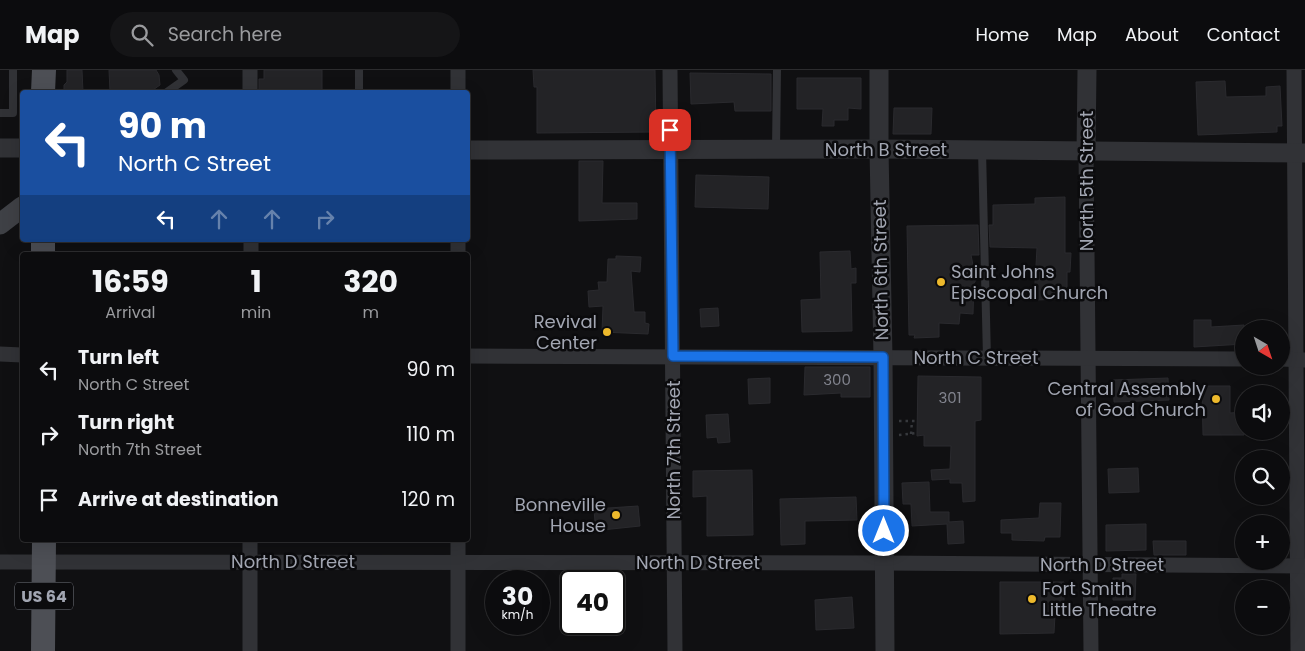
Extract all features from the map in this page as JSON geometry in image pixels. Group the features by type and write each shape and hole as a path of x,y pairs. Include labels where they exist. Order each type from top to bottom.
{"main road":[{"path":"44,70 44,90"},
{"path":"0,224 20,209"},
{"name":"US 64","path":"43,651 44,551"}],"street":[{"path":"250,70 250,90"},
{"path":"458,70 458,90"},
{"name":"North 7th Street","path":"670,70 675,651"},
{"name":"North 6th Street","path":"879,70 885,651"},
{"name":"North 5th Street","path":"1087,70 1086,152 1091,651"},
{"path":"1294,70 1300,152 1294,360 1301,566 1298,651"},
{"path":"0,148 20,148"},
{"name":"North B Street","path":"470,150 879,149 1086,152 1300,152"},
{"path":"0,354 20,355"},
{"name":"North C Street","path":"470,356 1235,359"},
{"path":"250,542 250,651"},
{"path":"458,542 458,651"},
{"name":"North D Street","path":"0,562 44,551 250,562 1301,566"}],"lane":[{"path":"0,113 13,113 13,70"},
{"path":"170,90 184,80 176,70"},
{"path":"359,70 359,90"},
{"path":"776,150 777,70"},
{"path":"982,150 987,358"}],"path":[{"path":"892,421 917,421"},
{"path":"911,434 912,421"},
{"path":"892,436 917,433"}],"building":[{"path":"67,70 82,70 83,90 64,90 64,85 67,82"},
{"path":"109,70 156,70 159,75 160,85 153,90 110,90"},
{"path":"264,70 322,70 322,90 259,90 259,79 264,79"},
{"path":"533,70 655,70 656,132 537,133 537,87 534,87"},
{"path":"690,73 771,74 771,111 735,111 734,102 691,104"},
{"path":"797,78 861,78 861,109 848,108 848,120 834,120 834,126 822,126 823,109 797,109"},
{"path":"1225,81 1226,97 1266,96 1266,87 1280,86 1282,126 1277,126 1277,132 1198,135 1196,82"},
{"path":"894,108 932,108 931,134 893,134"},
{"path":"579,161 603,161 602,203 637,203 637,219 579,221"},
{"path":"696,175 769,177 768,209 695,207"},
{"path":"1065,197 1065,253 1071,253 1070,272 1067,272 1067,299 1034,300 1037,248 990,247 989,225 993,225 993,205 1035,204 1035,198"},
{"name":"Saint Johns Episcopal Church","path":"978,225 979,255 971,255 976,280 974,283 973,314 960,313 959,324 939,323 939,337 914,338 915,335 909,335 907,226"},
{"path":"850,251 851,269 856,268 856,283 851,283 852,331 802,332 801,300 821,299 820,252"},
{"path":"616,256 641,257 640,272 631,271 634,312 645,312 645,323 649,324 648,334 602,332 603,306 589,307 588,291 599,290 598,282 607,282 608,259 616,259"},
{"path":"718,308 719,326 701,327 700,309"},
{"path":"1194,320 1211,320 1211,327 1235,326 1235,345 1194,347"},
{"path":"805,367 870,367 870,397 841,397 841,393 804,395"},
{"path":"918,376 981,377 981,420 975,421 975,501 963,502 962,483 950,483 950,479 932,480 931,470 950,469 951,446 924,446 924,435 917,436"},
{"path":"770,378 770,403 749,404 748,379"},
{"path":"1168,378 1169,400 1114,402 1113,380"},
{"name":"Central Assembly of God Church","path":"1202,386 1230,386 1230,413 1235,413 1235,435 1203,435"},
{"path":"728,414 730,442 718,443 717,437 707,438 706,415"},
{"path":"1138,468 1139,492 1109,493 1108,469"},
{"path":"752,470 753,535 707,536 707,496 693,497 693,471"},
{"path":"929,482 930,512 949,512 949,522 963,521 964,543 948,544 947,524 912,526 911,504 903,504 902,483"},
{"path":"856,497 857,520 805,521 805,544 781,545 780,499"},
{"path":"1040,503 1061,503 1060,537 1045,537 1044,541 1012,540 1012,533 1001,533 1001,520 1039,518"},
{"name":"Bonneville House","path":"638,506 640,526 602,530 601,521 595,522 594,509"},
{"path":"1146,524 1146,550 1106,551 1106,525"},
{"path":"1153,541 1186,541 1186,555 1154,555"},
{"path":"1122,574 1136,574 1135,600 1113,600 1113,578 1122,578"},
{"name":"Fort Smith Little Theatre","path":"1000,582 1064,582 1064,615 1055,615 1054,633 1000,634"},
{"path":"852,597 854,628 816,630 815,600"}],"place":[{"name":"Saint Johns Episcopal Church","path":"941,282"},
{"name":"Revival Center","path":"607,332"},
{"name":"Central Assembly of God Church","path":"1216,399"},
{"name":"Bonneville House","path":"616,515"},
{"name":"Fort Smith Little Theatre","path":"1032,599"}],"route":[{"path":"670,130 673,356 883,357 884,531"}]}
